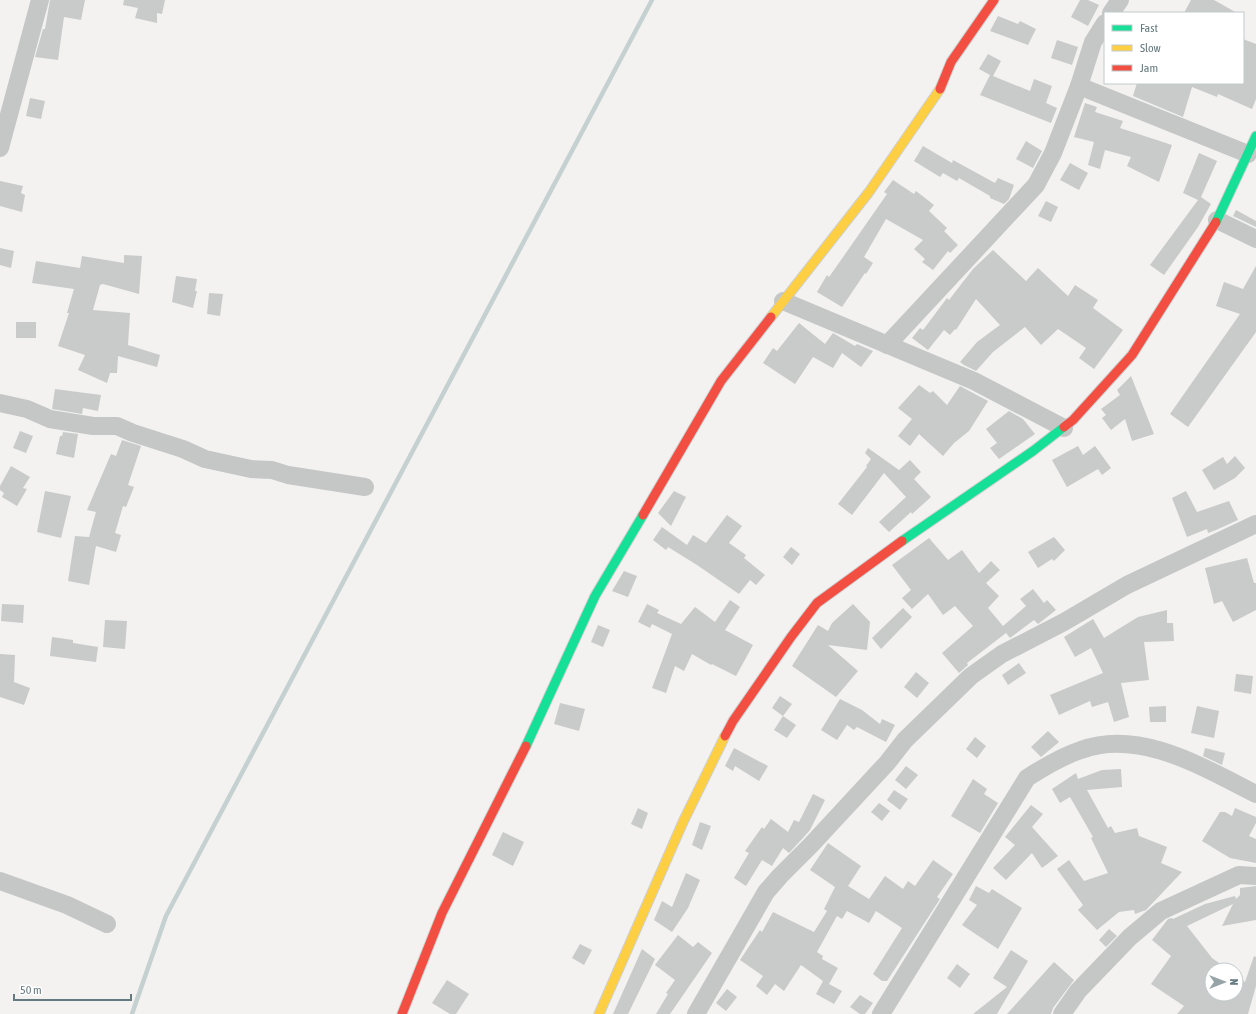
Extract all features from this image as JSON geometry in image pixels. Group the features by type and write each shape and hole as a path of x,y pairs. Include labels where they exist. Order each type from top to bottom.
{"street":[{"path":"0,148 40,0"},
{"path":"402,1014 442,913 535,728 595,596 721,381 869,192 942,86 951,62 994,0"},
{"path":"1112,12 1120,0"},
{"path":"887,345 1036,185 1053,153 1079,86 1093,42 1104,25"},
{"path":"1079,86 1248,154"},
{"path":"599,1014 683,822 733,720 790,637 817,603 878,557 1033,451 1073,420 1132,355 1217,220 1256,136"},
{"path":"1217,220 1256,239"},
{"path":"783,302 974,381 1064,428"},
{"path":"0,403 27,409 50,419 93,426 117,426 133,433 183,449 205,459 251,470 272,470 288,475 365,487"},
{"path":"696,1014 766,892 887,764 905,740 971,676 1002,654 1064,622 1127,585 1256,524"},
{"path":"881,1014 1027,778 1058,760 1082,749 1108,743 1138,746 1173,755 1256,794"},
{"path":"1062,1014 1078,991 1130,937 1161,911 1239,875 1256,876"},
{"path":"0,882 67,905 107,924"}],"building":[{"path":"50,0 85,0 81,20 64,17 58,60 35,57 43,29 45,29"},
{"path":"124,0 165,0 162,14 157,13 157,23 135,18 138,8 123,5"},
{"path":"1080,0 1088,0 1099,5 1088,26 1071,17"},
{"path":"1191,0 1214,0 1235,12 1185,12"},
{"path":"998,16 1018,24 1020,21 1036,29 1028,45 990,31"},
{"path":"1244,39 1256,44 1256,99 1252,109 1218,94 1217,97 1192,87 1183,117 1133,96 1137,84 1244,84"},
{"path":"1057,40 1078,47 1072,65 1051,58"},
{"path":"988,54 1001,61 993,76 1030,91 1034,79 1052,86 1046,103 1057,108 1051,123 980,95 990,75 979,69"},
{"path":"30,98 45,101 41,119 26,116"},
{"path":"1085,103 1097,107 1095,112 1123,121 1120,128 1172,145 1159,182 1127,166 1131,157 1105,150 1100,169 1088,165 1094,142 1074,137"},
{"path":"1026,141 1042,151 1033,168 1016,159"},
{"path":"923,146 952,163 953,160 995,183 998,178 1014,185 1009,199 1004,204 990,198 990,196 959,178 957,181 943,173 940,177 914,161"},
{"path":"1199,153 1217,161 1201,197 1211,204 1198,227 1164,275 1150,265 1198,200 1183,193"},
{"path":"1070,163 1088,173 1079,190 1060,180"},
{"path":"893,180 914,194 916,191 934,205 929,211 947,228 944,231 958,245 950,253 948,251 933,270 922,262 925,259 914,249 923,240 886,219 864,257 873,263 842,307 817,292 827,275 829,277 887,194 884,192"},
{"path":"0,181 23,186 21,193 25,195 22,212 0,206"},
{"path":"1046,201 1058,207 1051,222 1038,216"},
{"path":"1236,210 1256,221 1256,227 1233,216"},
{"path":"0,248 14,251 11,268 0,265"},
{"path":"993,250 1026,281 1038,268 1068,296 1075,285 1098,300 1093,308 1123,330 1094,369 1079,358 1086,348 1058,329 1041,345 1025,327 993,352 976,371 964,365 960,362 977,342 1000,325 976,299 956,330 955,329 950,335 944,330 928,350 912,338 920,328 923,330 947,298 949,300 973,269"},
{"path":"124,255 142,256 139,294 103,284 100,285 93,310 130,313 128,345 160,355 157,367 118,356 117,373 110,373 107,383 78,370 85,355 58,346 69,313 67,313 74,289 32,283 36,261 80,268 82,256 124,263"},
{"path":"1256,266 1256,332 1188,427 1170,414 1240,314 1216,306 1224,282 1243,289"},
{"path":"176,276 197,279 195,291 197,291 193,308 172,302"},
{"path":"209,293 223,294 220,316 207,314"},
{"path":"16,322 36,322 36,338 16,338"},
{"path":"799,323 825,344 833,333 855,346 857,344 873,351 861,367 842,353 833,368 813,357 795,384 763,363 773,348 777,351"},
{"path":"1131,376 1154,434 1132,441 1125,419 1111,430 1102,418 1106,415 1101,409 1120,395 1117,390"},
{"path":"919,385 930,393 933,391 947,405 960,386 988,401 969,431 954,443 943,456 919,434 910,446 898,436 912,419 898,408"},
{"path":"55,389 101,395 98,411 83,408 82,414 52,409"},
{"path":"1009,411 1023,419 1035,434 999,459 990,448 997,443 986,429"},
{"path":"20,431 33,436 26,453 13,448"},
{"path":"63,432 78,434 74,458 56,454 60,436 62,436"},
{"path":"122,440 141,446 128,485 134,487 126,507 123,506 115,533 121,535 116,552 96,546 89,585 68,581 75,536 89,537 96,512 87,510 111,454 116,456"},
{"path":"1078,446 1083,455 1095,446 1111,468 1102,475 1098,469 1067,487 1052,460"},
{"path":"868,448 899,470 910,460 921,472 914,479 931,497 912,514 911,512 889,532 879,522 906,497 884,473 852,515 838,504 867,467 866,466 871,459 865,453"},
{"path":"1235,456 1245,468 1235,478 1214,490 1202,470 1223,457 1227,464"},
{"path":"11,466 30,477 23,488 27,489 17,506 2,497 4,493 0,490 0,486"},
{"path":"45,491 71,496 61,538 37,532"},
{"path":"674,491 686,497 671,526 658,513"},
{"path":"1186,491 1197,512 1229,501 1238,520 1208,533 1207,529 1187,537 1172,498"},
{"path":"727,515 742,526 729,543 746,555 744,558 765,575 756,585 750,580 739,594 697,565 668,547 666,550 653,540 662,527 687,545 693,535 706,543"},
{"path":"1054,537 1065,550 1054,561 1052,559 1038,568 1028,552"},
{"path":"929,538 948,560 962,550 979,573 991,561 1000,570 986,583 999,596 988,608 1003,626 1026,606 1020,599 1033,589 1044,603 1047,600 1056,610 1038,624 1034,620 1010,638 1006,633 967,663 968,665 959,673 942,653 973,626 955,606 943,615 928,594 912,609 902,598 911,590 892,565"},
{"path":"791,547 800,554 792,565 783,557"},
{"path":"1247,558 1254,583 1256,583 1256,610 1233,622 1222,601 1214,604 1205,568"},
{"path":"624,571 637,576 628,597 612,591"},
{"path":"730,600 740,607 725,630 753,645 736,676 712,664 711,665 692,654 684,671 675,666 666,693 652,688 672,634 652,624 650,628 638,622 647,604 659,610 657,613 681,624 695,607 715,622"},
{"path":"2,604 24,605 23,623 1,621"},
{"path":"853,604 870,622 867,650 828,645 858,671 836,697 792,666 818,625 828,631 832,623"},
{"path":"903,608 912,617 881,649 872,638"},
{"path":"1167,610 1167,623 1173,623 1174,641 1144,642 1149,680 1121,683 1129,717 1114,722 1108,702 1092,707 1090,701 1059,715 1050,695 1103,673 1091,648 1075,657 1064,637 1093,619 1104,638 1138,617"},
{"path":"105,620 127,621 125,649 103,647"},
{"path":"598,625 610,630 603,647 591,642"},
{"path":"52,637 73,640 73,643 98,647 96,662 50,656"},
{"path":"0,654 15,655 14,682 30,688 24,705 0,697"},
{"path":"1019,663 1026,673 1008,685 1002,675"},
{"path":"916,672 929,683 917,698 904,687"},
{"path":"1236,674 1253,676 1251,694 1234,691"},
{"path":"780,696 792,704 783,716 772,708"},
{"path":"840,699 862,710 880,724 882,719 895,725 886,742 857,727 854,730 847,725 837,740 821,730"},
{"path":"560,703 585,709 579,731 554,724"},
{"path":"1166,706 1166,722 1150,722 1149,707"},
{"path":"1197,706 1219,711 1214,738 1191,733"},
{"path":"783,716 796,725 787,738 774,730"},
{"path":"1048,731 1059,742 1041,757 1031,747"},
{"path":"975,737 986,746 977,758 966,749"},
{"path":"734,748 768,766 759,781 735,766 733,771 725,766"},
{"path":"1205,748 1225,753 1222,765 1203,756"},
{"path":"906,766 918,775 906,789 895,780"},
{"path":"1121,769 1122,787 1087,790 1108,828 1111,826 1115,833 1137,828 1139,836 1167,847 1161,863 1182,872 1146,910 1135,914 1134,910 1119,912 1097,930 1078,910 1083,905 1057,869 1069,860 1084,881 1108,873 1091,838 1093,837 1070,797 1060,803 1052,789 1076,773 1078,779 1102,770"},
{"path":"973,779 987,789 984,794 998,803 980,833 951,816"},
{"path":"894,790 908,799 900,810 887,800"},
{"path":"813,794 825,800 810,830 789,853 783,848 772,866 762,860 746,886 734,878 749,853 745,851 762,827 764,829 771,819 788,832 794,820 799,822"},
{"path":"879,803 890,811 882,821 871,812"},
{"path":"1031,805 1043,814 1032,827 1058,856 1042,868 1032,853 1006,880 993,868 1015,845 1005,837"},
{"path":"638,808 648,813 642,829 631,824"},
{"path":"1235,808 1256,817 1256,823 1249,836 1256,839 1256,863 1230,858 1202,841 1220,812 1225,812 1232,816"},
{"path":"700,822 711,826 702,850 692,845"},
{"path":"503,832 524,842 513,866 492,855"},
{"path":"828,843 861,866 848,886 869,899 885,876 903,889 908,881 915,886 933,860 953,874 937,897 940,899 887,981 882,981 873,974 902,928 876,911 869,923 847,911 842,919 837,916 817,952 823,956 822,959 838,968 829,984 842,991 834,1004 816,994 823,981 801,965 784,991 775,984 767,995 756,986 763,976 740,960 760,930 762,932 773,912 814,932 827,911 824,909 835,887 810,870"},
{"path":"686,873 700,880 688,908 672,932 654,920 662,901 672,907"},
{"path":"976,886 989,893 992,889 1022,908 998,949 962,925 977,905 969,900"},
{"path":"1256,886 1256,920 1222,926 1233,904 1187,926 1212,958 1218,962 1204,962 1204,1002 1244,1002 1244,981 1245,982 1254,956 1256,957 1256,986 1248,1014 1177,1014 1184,1006 1151,984 1171,956 1152,940 1168,919 1173,919 1205,904 1235,896 1236,899 1240,895 1240,888"},
{"path":"1109,929 1117,936 1106,947 1099,940"},
{"path":"678,935 693,947 698,942 712,953 670,1014 656,1014 668,994 666,993 675,980 655,965"},
{"path":"580,944 592,950 584,965 572,958"},
{"path":"642,949 655,959 628,1014 613,1014"},
{"path":"1011,950 1028,961 997,1014 973,1014 1007,987 993,978"},
{"path":"1054,962 1074,980 1053,1008 1051,1014 1007,1014"},
{"path":"957,964 970,974 960,988 947,978"},
{"path":"447,980 469,994 456,1014 450,1014 432,1003"},
{"path":"727,989 737,997 726,1011 716,1003"},
{"path":"860,995 873,1003 865,1014 860,1014 850,1007"}],"waterway":[{"path":"132,1014 166,916 652,0"}],"traffic: fast":[{"path":"1216,222 1256,136"},
{"path":"902,541 1033,451 1064,427"},
{"path":"526,746 595,596 643,515"}],"traffic: slow":[{"path":"771,317 869,192 940,89"},
{"path":"599,1014 683,822 725,736"}],"traffic: jam":[{"path":"940,89 951,62 994,0"},
{"path":"1064,427 1073,420 1132,355 1216,222"},
{"path":"643,515 721,381 771,317"},
{"path":"725,736 733,721 791,637 817,603 902,541"},
{"path":"402,1014 442,913 526,746"}]}
